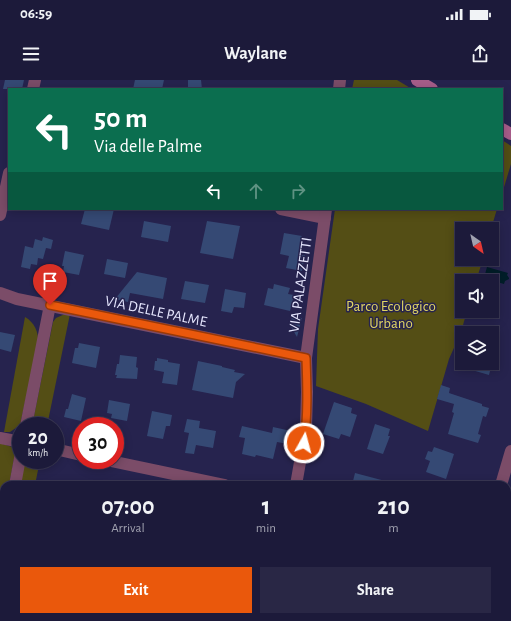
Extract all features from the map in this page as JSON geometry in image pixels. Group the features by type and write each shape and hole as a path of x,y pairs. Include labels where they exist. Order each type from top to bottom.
{"main road":[{"path":"417,80 430,88"}],"street":[{"path":"0,215 8,178"},
{"path":"292,210 326,213"},
{"name":"VIA PALAZZETTI","path":"297,481 306,428 306,358 326,213"},
{"name":"VIA DELLE PALME","path":"0,293 17,299 306,358"},
{"path":"28,417 50,305"},
{"path":"0,438 12,440"},
{"path":"503,481 511,450"},
{"path":"124,464 207,481"},
{"path":"16,481 18,469"}],"green space":[{"path":"354,80 397,80 410,88 352,88"},
{"path":"503,141 511,146 511,164 503,191"},
{"name":"Parco Ecologico Urbano","path":"335,210 497,210 493,222 455,222 455,266 481,266 478,274 455,274 455,318 465,318 463,326 455,326 455,346 449,359 428,431 366,404 316,386 318,329"},
{"path":"65,314 70,314 49,417 34,417 53,322 56,318"},
{"path":"25,317 35,328 38,335 38,343 22,417 12,417 12,431 4,432"},
{"path":"0,443 12,447 12,469 10,481 0,481"},
{"path":"23,469 38,469 36,481 21,481"}],"water":[{"path":"487,267 508,273 507,275 509,279 505,281 504,284 499,282 499,274 485,274"}],"building":[{"path":"5,80 24,80 22,88 3,89"},
{"path":"135,80 164,80 162,88 133,88"},
{"path":"188,80 201,80 202,88 188,88"},
{"path":"85,210 114,210 109,230 81,224"},
{"path":"144,221 171,226 168,242 141,237"},
{"path":"207,221 240,226 233,259 200,253"},
{"path":"284,233 302,236 299,252 302,252 302,255 305,255 302,271 286,268 289,256 280,254"},
{"path":"43,237 53,240 51,249 46,248 43,259 38,258 37,265 31,264 30,269 21,267 25,246 33,248 35,239 42,241"},
{"path":"65,251 84,255 79,275 63,272 64,266 62,266"},
{"path":"107,259 128,263 125,278 104,274"},
{"path":"137,272 167,278 163,299 130,293 128,302 115,299"},
{"path":"185,281 209,285 205,303 181,299"},
{"path":"274,284 290,288 288,294 294,295 290,311 264,305 268,288 273,289"},
{"path":"225,289 246,293 244,308 234,307 232,313 221,311"},
{"path":"292,317 302,318 297,337 290,325"},
{"path":"0,332 15,335 11,352 0,349"},
{"path":"79,343 100,347 96,368 72,363 75,348 78,348"},
{"path":"120,355 137,357 137,379 116,378 117,375 115,375 117,364 119,364"},
{"path":"157,358 180,364 177,385 162,383 164,372 154,370 155,361 157,361"},
{"path":"198,361 222,366 235,370 234,372 245,374 236,382 233,398 192,390"},
{"path":"472,370 490,370 489,375"},
{"path":"441,385 450,388 449,393 482,404 482,406 489,408 486,417 483,416 478,434 481,435 478,443 448,434 454,413 452,412 454,404 437,399"},
{"path":"72,394 86,398 82,417 72,417 72,419 64,417 66,409 68,409"},
{"path":"109,400 130,404 127,421 124,420 124,417 111,417 112,414 107,413"},
{"path":"334,402 352,408 351,413 357,415 350,437 341,434 339,439 323,434"},
{"path":"152,411 172,415 170,426 166,426 163,439 147,436"},
{"path":"187,419 200,421 199,428 216,431 213,448 196,445 194,454 185,453 189,433 184,432"},
{"path":"375,424 390,429 388,436 390,436 383,454 367,449"},
{"path":"242,426 272,433 273,427 291,431 288,444 277,442 273,459 256,455 255,457 242,454 245,438 239,437"},
{"path":"434,447 454,454 446,479 426,472 430,461 425,459 428,451 432,452"},
{"path":"355,473 385,481 353,481"}],"route":[{"path":"50,305 306,358 307,404 304,443"}]}
